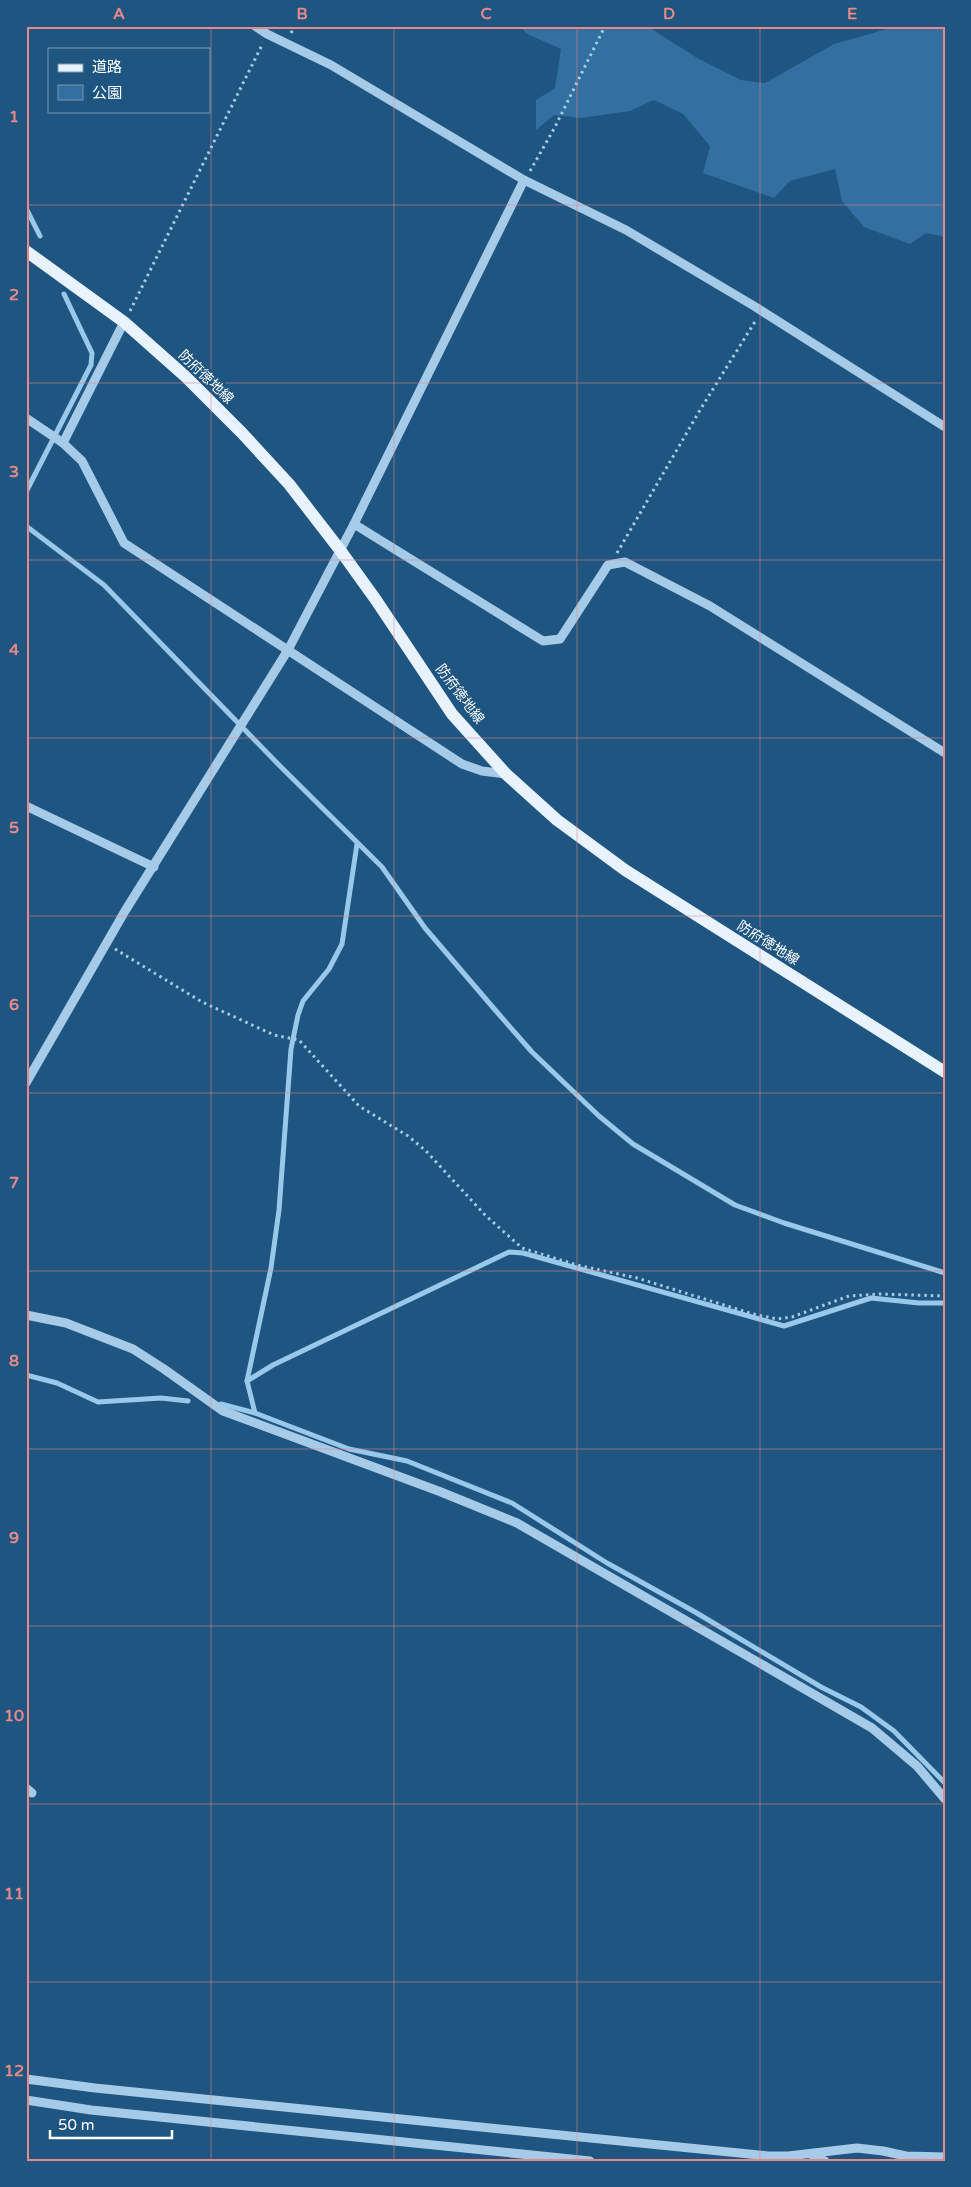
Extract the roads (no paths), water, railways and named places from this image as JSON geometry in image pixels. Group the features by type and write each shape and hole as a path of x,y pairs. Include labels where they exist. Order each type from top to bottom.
{"main road":[{"name":"防府徳地線","path":"26,252 124,322 186,377 242,433 289,484 340,550 376,600 452,714 506,774 557,820 624,870 943,1067"}],"street":[{"path":"255,26 267,34 332,65 524,180 626,230 761,311 945,427"},
{"path":"26,1084 107,944 288,650 354,524 524,180"},
{"path":"63,443 124,322"},
{"path":"26,418 63,443 82,461 124,543 462,764 482,771 506,774"},
{"path":"354,524 543,641 560,639 608,565 625,562 710,606 945,753"},
{"path":"26,806 154,867"},
{"path":"26,1315 66,1323 133,1349 223,1411 441,1492 517,1523 872,1728 917,1766 945,1799"},
{"path":"26,2079 96,2088 768,2156 810,2154 857,2148 906,2156 945,2157"},
{"path":"26,2100 91,2110 590,2161"},
{"path":"810,2154 825,2161"}],"waterway":[{"path":"26,208 40,236"},
{"path":"26,492 91,365 92,353 64,294"},
{"path":"26,526 104,585 280,766 382,867 425,928 532,1052 599,1116 633,1144 735,1205 784,1223 945,1273"},
{"path":"255,1413 247,1381 271,1268 279,1210 291,1049 303,1001 329,969 342,944 357,844"},
{"path":"247,1381 273,1365 509,1252 523,1253 784,1326 871,1298 919,1303 945,1303"},
{"path":"26,1375 57,1383 98,1402 161,1398 188,1401"},
{"path":"221,1404 255,1413 349,1449 407,1461 512,1503 607,1563 695,1612 821,1687 861,1707 894,1731 945,1783"}]}
